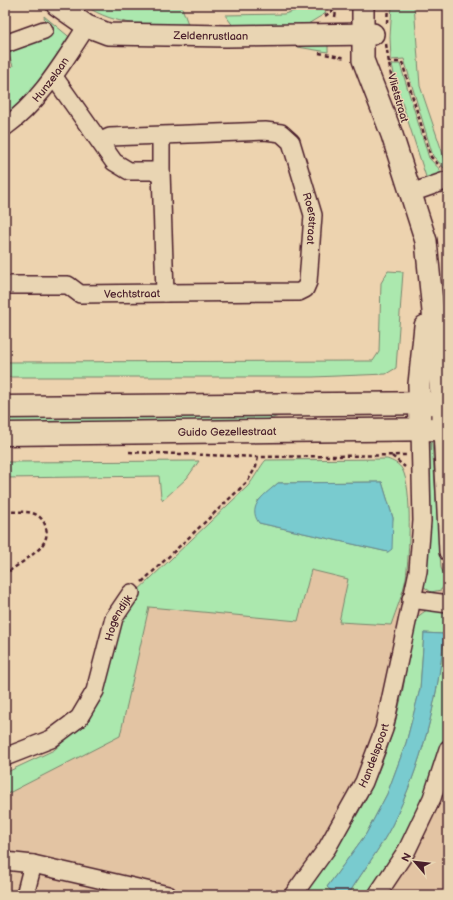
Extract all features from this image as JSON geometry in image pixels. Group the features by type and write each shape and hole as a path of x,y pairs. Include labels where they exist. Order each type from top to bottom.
{"main road":[{"path":"5,407 445,403"},
{"name":"Guido Gezellestraat","path":"5,434 445,429"}],"street":[{"name":"Zeldenrustlaan","path":"57,5 87,26 108,34 226,36 377,34"},
{"name":"Vlietstraat","path":"363,5 377,34"},
{"name":"Vlietstraat","path":"376,5 377,34 363,60 392,135 426,241 445,403 445,429"},
{"name":"Hunzelaan","path":"5,127 27,108 54,77 87,26"},
{"path":"5,44 44,30"},
{"path":"54,77 101,141 114,162 128,171 161,171 161,136"},
{"name":"Roerstraat","path":"101,141 110,137 265,131 281,134 291,142 313,215 308,282 305,289 299,292 165,293"},
{"name":"Vechtstraat","path":"5,285 68,285 80,294 165,293 161,171"},
{"path":"411,193 446,175"},
{"name":"Vlietstraat","path":"420,429 419,384 430,280"},
{"name":"Handelspoort","path":"293,895 327,848 364,782 384,729 396,682 399,654 418,571 422,522 420,429"},
{"path":"445,429 448,552"},
{"name":"Hogendijk","path":"5,757 51,739 79,718 94,690 114,618 131,593"},
{"path":"411,599 448,604"},
{"path":"377,895 407,850 432,798 448,749"},
{"path":"5,861 33,864 168,895"},
{"path":"25,895 33,864"}],"path":[{"path":"335,10 337,5"},
{"name":"Vlietstraat","path":"388,5 377,34 388,62 392,84"},
{"path":"388,62 402,62 431,156 446,175"},
{"path":"125,452 258,457 392,456"},
{"name":"Hogendijk","path":"131,593 247,482 256,467 258,457"},
{"path":"5,512 30,512 39,515 44,523 46,531 45,541 40,548 5,574"}],"shaded area":[{"path":"258,525 448,569 448,895 5,895 5,791 95,744 150,596"}],"green space":[{"path":"84,5 181,5 188,24 134,24 109,18"},
{"path":"314,5 321,5 326,13 303,27 234,27 225,15 284,14"},
{"path":"392,5 414,5 420,86 448,169 446,170 433,156 404,59 391,60 390,37"},
{"path":"44,16 73,40 38,88 5,122 5,69 13,66 7,50 45,23"},
{"path":"328,42 328,52 279,44"},
{"path":"392,64 400,64 429,158 444,174 427,180 396,84"},
{"path":"388,271 403,272 396,368 386,374 313,377 5,377 5,362 373,361 379,352 381,283"},
{"path":"293,412 259,422 5,424 5,413"},
{"path":"430,442 432,442 441,568 447,581 441,590 431,592 423,586"},
{"path":"387,459 401,467 408,491 408,554 405,584 391,625 339,622 348,579 311,570 298,621 149,607 120,736 5,795 5,773 54,750 84,723 117,619 133,595 248,486 266,460","holes":["382,482 393,518 388,552 259,523 258,501 278,483"]},
{"path":"199,461 187,478 163,500 161,497 159,476 5,478 5,462"},
{"path":"427,610 448,611 448,732 433,778 413,825 386,871 368,895 348,895 387,834 412,780 427,733 432,710 441,662 444,637 443,634 424,633 420,689 406,743 387,794 366,834 327,887 336,895 300,895 311,877 350,826 376,778 391,738 403,690 406,669 407,643 410,628 419,616"}],"water":[{"path":"382,482 393,518 392,549 388,552 259,523 256,517 256,505 259,500 278,483"},
{"path":"424,633 443,634 444,637 437,686 427,733 420,757 403,802 382,843 348,895 336,895 327,887 366,834 387,794 406,743 420,689"}]}
